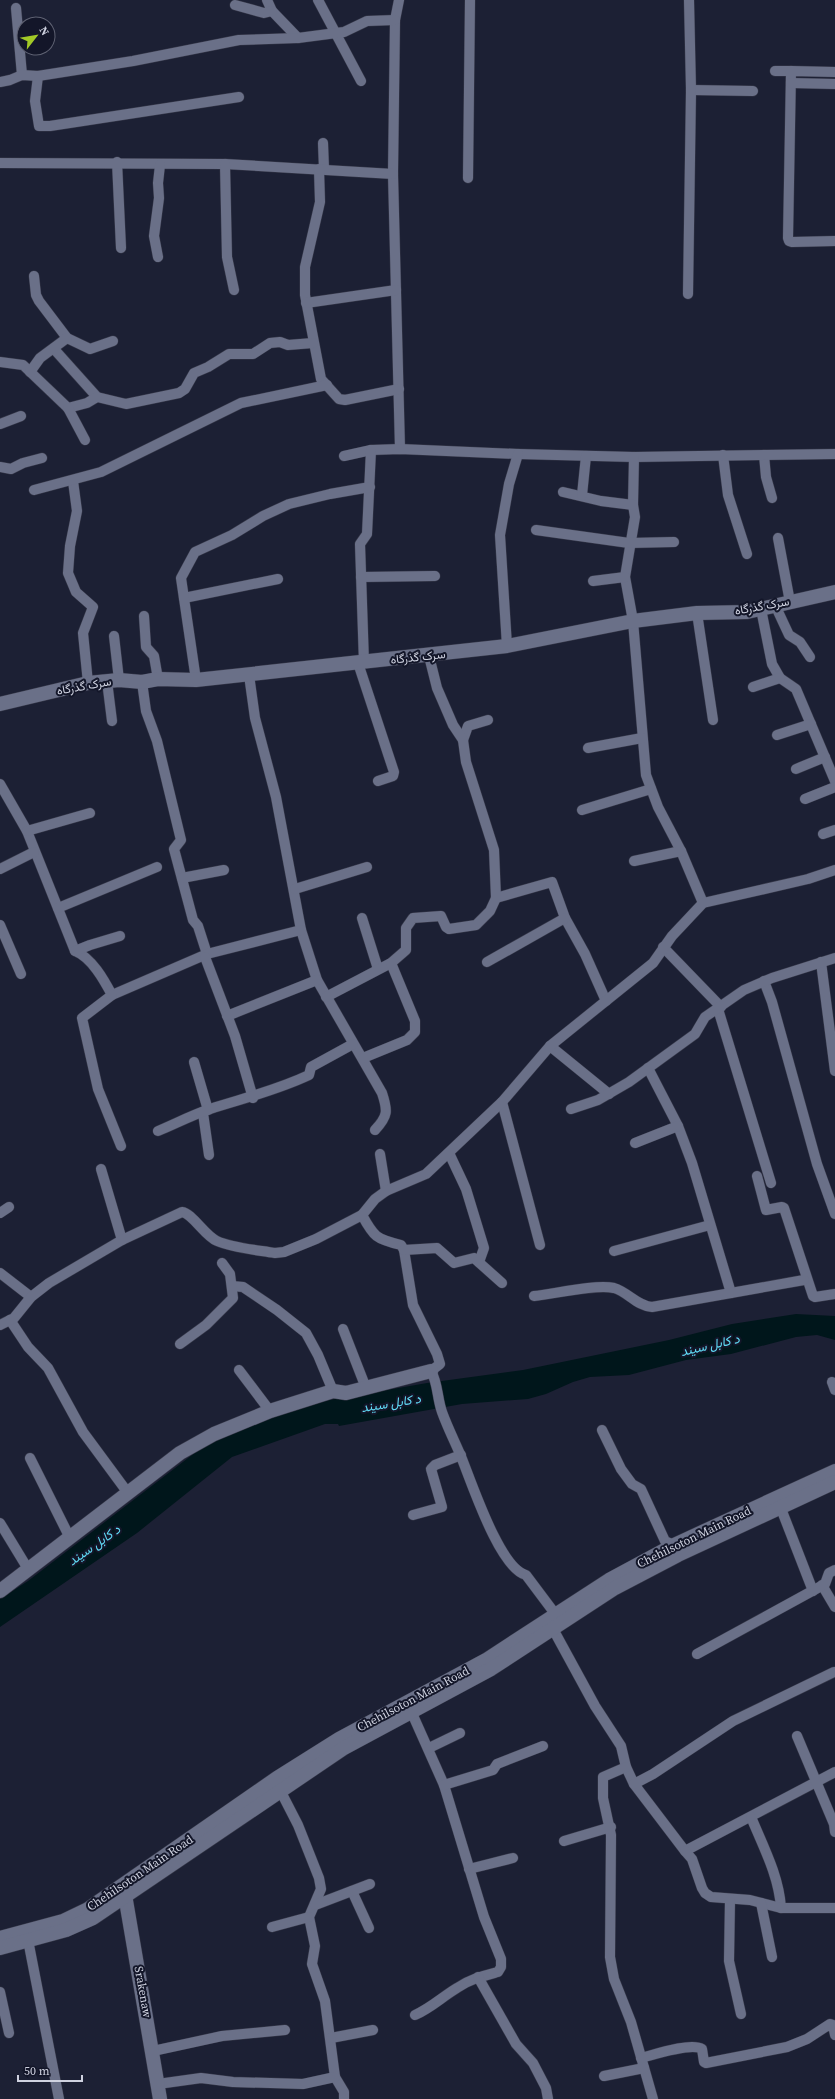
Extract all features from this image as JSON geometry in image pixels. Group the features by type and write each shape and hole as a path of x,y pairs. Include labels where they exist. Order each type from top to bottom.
{"main road":[{"name":"سرک گذرگاه","path":"0,704 88,683 113,681 142,682 158,679 196,680 429,656 507,646 633,621 696,613 747,612 835,592"},
{"path":"0,1590 180,1453 214,1434 270,1411 333,1391 346,1393 433,1374"},
{"name":"Chehilsoton Main Road","path":"0,1948 66,1930 93,1918 124,1892 277,1778 339,1739 486,1660 609,1580 674,1546 835,1471"},
{"name":"Chehilsoton Main Road","path":"0,1938 63,1921 124,1892 344,1748 491,1669 614,1588 678,1555 780,1506 835,1482"},
{"name":"Srakenaw","path":"124,1892 153,2051 160,2099"}],"street":[{"path":"267,0 272,11 298,38"},
{"path":"318,0 361,81"},
{"path":"399,0 395,20 393,174 400,449"},
{"path":"468,178 470,0"},
{"path":"688,294 691,90 689,0"},
{"path":"235,5 264,12 272,11"},
{"path":"16,8 22,75"},
{"path":"0,82 22,75 38,76 133,61 239,40 298,38 344,32 367,21 395,20"},
{"path":"775,71 835,72"},
{"path":"791,71 788,238 789,241 792,242 835,241"},
{"path":"38,76 35,101 39,126 50,126 239,97"},
{"path":"791,83 835,84"},
{"path":"691,90 754,91"},
{"path":"323,143 320,202 305,267 306,302 321,379 339,399 345,400 399,389"},
{"path":"0,163 117,162 160,165 225,164 393,174"},
{"path":"117,162 121,248"},
{"path":"225,164 227,257 234,290"},
{"path":"158,257 154,236 159,198 158,183 160,165"},
{"path":"34,276 36,295 39,301 68,338 90,349 113,341"},
{"path":"306,302 396,290"},
{"path":"30,372 40,358 68,338"},
{"path":"54,349 97,397 126,404 179,393 185,389 194,373 208,368 229,354 253,354 270,343 275,342 288,345 313,343"},
{"path":"0,362 23,365 68,408 85,440"},
{"path":"34,490 73,481 101,472 241,403 327,385"},
{"path":"68,408 87,403 97,397"},
{"path":"0,424 21,416"},
{"path":"344,456 371,450 400,449 634,457 835,454"},
{"path":"371,450 367,534 360,544 361,663 394,772 393,776 378,781"},
{"path":"507,646 500,535 509,484 518,454"},
{"path":"723,455 728,495 747,554"},
{"path":"764,455 766,477 772,498"},
{"path":"582,495 586,456"},
{"path":"634,457 633,505 635,517 629,542 625,578 633,621 646,775 658,807 681,851 703,903"},
{"path":"0,467 11,469 23,463 42,458"},
{"path":"73,481 77,511 70,546 68,573 76,592 92,607 83,633 88,683"},
{"path":"196,680 180,578 195,552 232,535 263,516 289,504 330,494 370,487"},
{"path":"562,492 582,495 601,501 633,505"},
{"path":"536,530 629,542 674,542"},
{"path":"778,538 790,602"},
{"path":"361,577 435,576"},
{"path":"593,581 625,578"},
{"path":"184,598 278,579"},
{"path":"768,607 789,635 800,642 810,658"},
{"path":"768,607 772,664 780,678 796,689 835,781"},
{"path":"696,613 713,720"},
{"path":"144,616 146,647 154,656 158,679"},
{"path":"112,721 114,636"},
{"path":"326,997 391,963 406,950 406,928 413,918 441,916 446,927 449,929 476,925 490,911 496,898 494,850 466,762 463,740 453,725 437,688 429,656"},
{"path":"249,675 255,718 276,797 295,889 301,930 317,980 382,1093 387,1111 383,1121 375,1130"},
{"path":"753,687 780,678"},
{"path":"142,682 146,711 157,741 181,840 174,849 193,920 198,926 206,955 240,1050 253,1098"},
{"path":"463,740 468,726 488,720"},
{"path":"776,735 810,724"},
{"path":"588,748 642,738"},
{"path":"796,769 825,757"},
{"path":"0,784 27,831 34,852 75,951 82,954 99,974 112,995"},
{"path":"805,800 835,787"},
{"path":"582,810 651,789"},
{"path":"27,831 90,813"},
{"path":"823,834 835,830"},
{"path":"634,861 681,851"},
{"path":"0,869 34,852"},
{"path":"58,908 156,867"},
{"path":"295,889 367,867"},
{"path":"182,878 224,870"},
{"path":"0,1325 10,1320 31,1297 49,1283 122,1240 182,1212 188,1214 203,1232 217,1241 275,1253 284,1252 316,1239 362,1215 375,1199 386,1192 426,1174 449,1153 502,1102 550,1046 653,963 663,947 703,903 801,881 835,870"},
{"path":"496,898 552,882 565,918 585,954 606,1001"},
{"path":"362,918 378,969"},
{"path":"487,962 565,918"},
{"path":"0,925 22,974"},
{"path":"121,1146 98,1089 82,1018 112,995 179,965 206,955 301,930"},
{"path":"75,951 120,936"},
{"path":"663,947 719,1008 771,1183"},
{"path":"571,1109 609,1094 648,1068 695,1034 705,1017 744,990 764,981 835,958"},
{"path":"821,962 835,1071"},
{"path":"363,1058 407,1040 415,1032 415,1021 391,963"},
{"path":"227,1016 317,980"},
{"path":"764,981 772,1002 817,1164 835,1214"},
{"path":"158,1131 206,1111 253,1098 288,1085 309,1075 312,1067 353,1044"},
{"path":"550,1046 609,1094"},
{"path":"194,1062 206,1111 209,1156"},
{"path":"648,1068 678,1126 692,1163 731,1293"},
{"path":"502,1102 540,1246"},
{"path":"635,1143 678,1126"},
{"path":"449,1153 466,1189 484,1248 479,1262"},
{"path":"380,1154 386,1192"},
{"path":"102,1169 122,1240"},
{"path":"757,1176 766,1210 782,1207 784,1208 813,1296 835,1294"},
{"path":"0,1213 9,1207"},
{"path":"362,1215 372,1234 381,1240 401,1245 404,1250 413,1305 437,1354 440,1364 433,1374 442,1411 461,1455 484,1517 510,1561 520,1574 526,1575 556,1615"},
{"path":"614,1251 710,1225"},
{"path":"404,1250 437,1248 454,1263 474,1258 502,1283"},
{"path":"180,1344 206,1325 233,1298 230,1274 222,1263"},
{"path":"0,1273 31,1297"},
{"path":"534,1296 593,1288 614,1288 644,1307 652,1307 804,1280"},
{"path":"232,1286 244,1288 277,1310 306,1333 318,1354 333,1391"},
{"path":"10,1320 28,1347 48,1368 83,1432 128,1493"},
{"path":"343,1329 366,1388"},
{"path":"239,1370 270,1411"},
{"path":"602,1430 621,1469 632,1484 641,1489 665,1541 674,1546"},
{"path":"412,1515 442,1507 431,1469 435,1464 461,1455"},
{"path":"30,1458 70,1538"},
{"path":"780,1506 813,1591"},
{"path":"0,1523 28,1569"},
{"path":"698,1654 822,1586 825,1584 829,1573 835,1570"},
{"path":"822,1586 835,1607"},
{"path":"553,1629 596,1706 621,1746 626,1767 634,1784 692,1859 705,1893 711,1897 761,1903 781,1908 835,1908"},
{"path":"634,1784 659,1770 734,1722 834,1672"},
{"path":"411,1711 429,1748 444,1785 484,1917 501,1959 501,1967 498,1972 478,1977 457,1987 431,2008 415,2015"},
{"path":"429,1748 460,1733"},
{"path":"797,1736 834,1824 835,1832"},
{"path":"444,1785 493,1770 497,1764 543,1746"},
{"path":"626,1767 603,1777 603,1798 611,1827 610,1957 614,1979 631,2022 653,2099"},
{"path":"685,1851 751,1818 835,1772"},
{"path":"280,1790 298,1825 320,1878 321,1889 309,1917 315,1946 312,1964 324,2001 331,2038 335,2077 344,2092 344,2099"},
{"path":"751,1818 780,1893 781,1908"},
{"path":"564,1841 611,1827"},
{"path":"469,1869 513,1858"},
{"path":"315,1905 370,1884"},
{"path":"352,1891 369,1928"},
{"path":"730,1899 729,1961 742,2014"},
{"path":"761,1903 772,1957"},
{"path":"272,1927 309,1917"},
{"path":"28,1940 59,2099"},
{"path":"478,1977 512,2038 533,2062 546,2088 548,2099"},
{"path":"0,1992 9,2033"},
{"path":"641,2058 675,2049 698,2047 702,2049 704,2062 706,2063 787,2046 807,2039 830,2024 833,2025 835,2035"},
{"path":"153,2051 222,2036 285,2030"},
{"path":"331,2038 374,2030"},
{"path":"604,2076 644,2068"},
{"path":"158,2084 201,2078 233,2082 303,2084 335,2077"}],"water":[{"name":"د کابل سيند","path":"796,1314 835,1316 835,1340 817,1335 796,1337 731,1354 686,1360 629,1375 590,1377 573,1382 546,1394 528,1399 462,1404 339,1426 338,1424 325,1424 232,1457 137,1533 0,1627 0,1599 28,1581 205,1445 230,1432 318,1402 427,1383 523,1370 669,1340 732,1324"}]}
